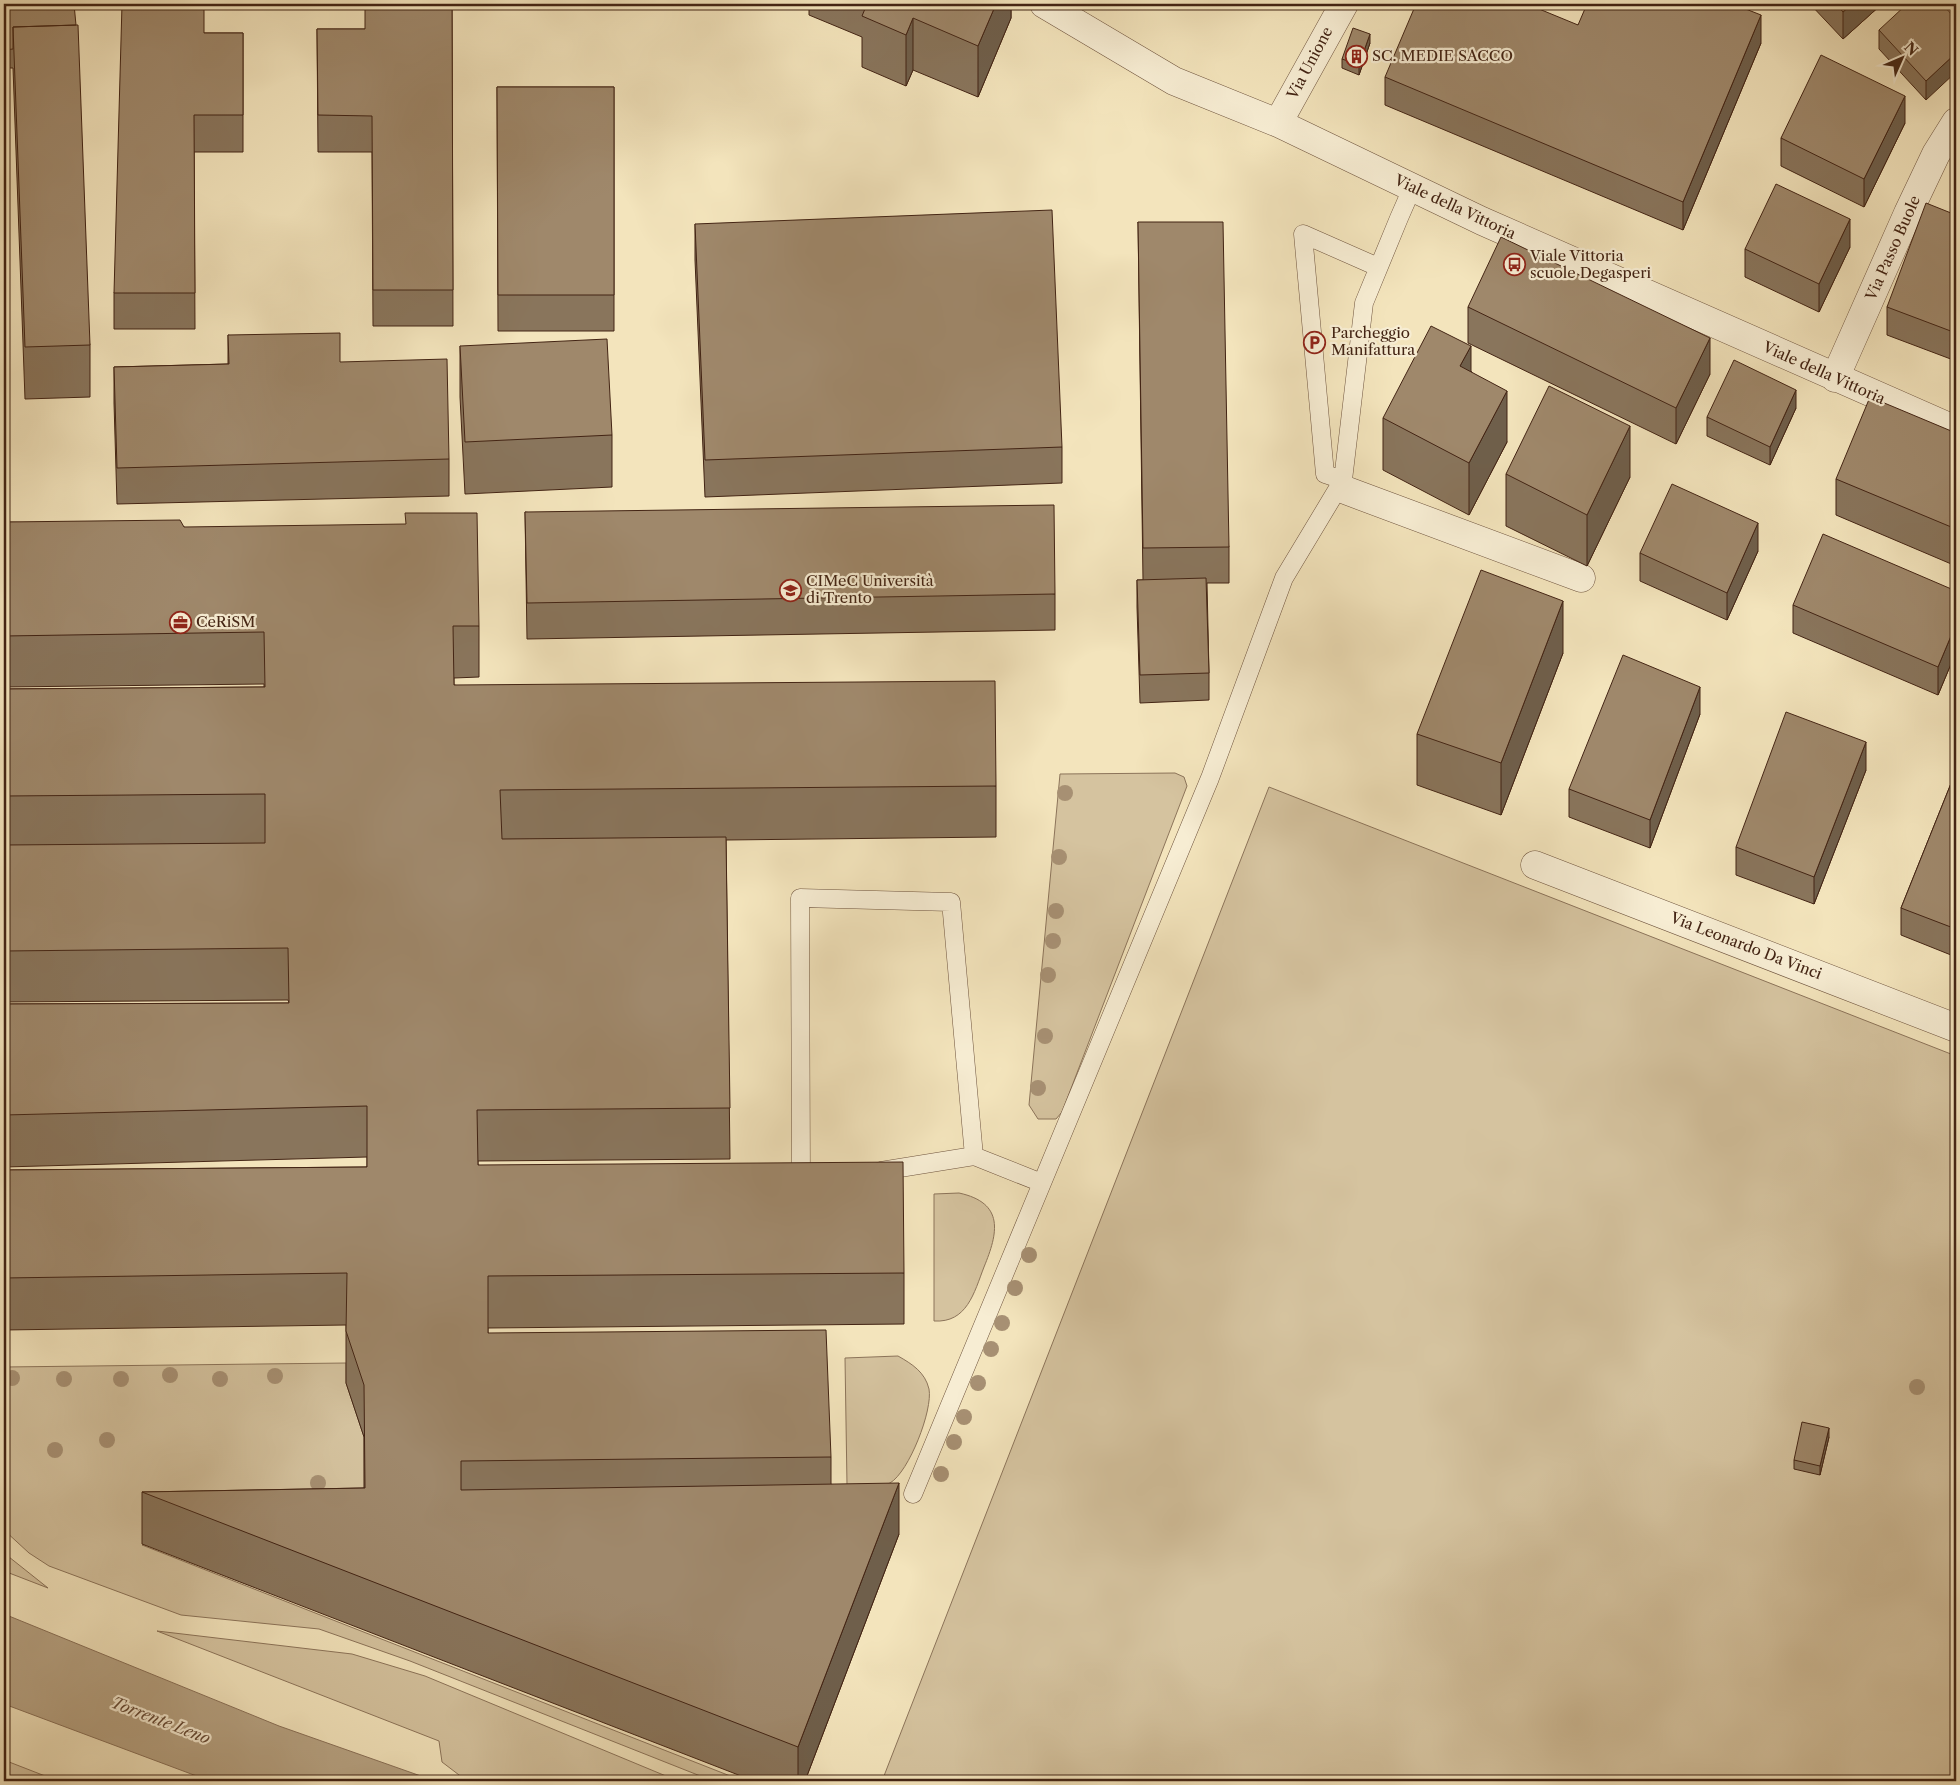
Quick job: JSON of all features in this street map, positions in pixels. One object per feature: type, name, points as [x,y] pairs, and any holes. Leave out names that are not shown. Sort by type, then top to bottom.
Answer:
[{"type":"street","name":"Viale della Vittoria","points":[[1044,4],[1174,81],[1278,123],[1414,186],[1482,221],[1956,430]]},
{"type":"street","name":"Via Unione","points":[[1278,123],[1344,4]]},
{"type":"street","name":"Via Passo Buole","points":[[1835,378],[1936,154],[1956,122]]},
{"type":"street","points":[[1344,485],[1582,578]]},
{"type":"street","name":"Via Leonardo Da Vinci","points":[[1535,865],[1956,1028]]},
{"type":"lane","points":[[913,1494],[1210,778],[1284,578],[1344,485],[1364,303],[1414,186]]},
{"type":"lane","points":[[1344,485],[1325,474],[1303,234],[1378,267]]},
{"type":"lane","points":[[820,1180],[801,1183],[800,898],[951,902],[974,1156]]},
{"type":"lane","points":[[868,1173],[974,1156],[1042,1183]]},
{"type":"shaded area","points":[[1175,773],[1184,777],[1187,786],[1062,1112],[1056,1119],[1038,1119],[1029,1105],[1060,774]]},
{"type":"shaded area","points":[[1269,787],[1956,1056],[1956,1781],[882,1781]]},
{"type":"shaded area","points":[[959,1193],[974,1198],[984,1204],[991,1212],[994,1221],[992,1242],[977,1287],[968,1304],[962,1312],[954,1317],[934,1321],[934,1194]]},
{"type":"shaded area","points":[[898,1356],[913,1365],[921,1373],[929,1389],[927,1411],[918,1440],[905,1467],[890,1483],[875,1486],[847,1485],[845,1358]]},
{"type":"shaded area","points":[[346,1363],[346,1383],[364,1437],[365,1540],[142,1545],[743,1781],[713,1781],[410,1661],[319,1629],[181,1615],[49,1566],[29,1553],[4,1530],[4,1367]]},
{"type":"shaded area","points":[[4,1553],[48,1588],[4,1571]]},
{"type":"shaded area","points":[[157,1631],[352,1654],[425,1676],[678,1781],[480,1781],[463,1778],[442,1762],[439,1741]]},
{"type":"shaded area","points":[[4,1760],[58,1781],[4,1781]]},
{"type":"water","name":"Torrente Leno","points":[[4,1614],[279,1726],[435,1781],[210,1781],[4,1704]]},
{"type":"building","points":[[4,4],[74,4],[76,25],[13,27],[13,49],[4,50]]},
{"type":"building","points":[[122,4],[204,4],[204,33],[243,33],[243,115],[194,115],[195,293],[114,293]]},
{"type":"building","points":[[365,4],[452,4],[453,290],[373,290],[372,116],[318,115],[317,29],[365,29]]},
{"type":"building","points":[[867,4],[996,4],[978,46],[913,18],[906,35],[862,16]]},
{"type":"building","points":[[1416,4],[1527,4],[1578,25],[1587,4],[1733,4],[1761,15],[1683,202],[1385,77]]},
{"type":"building","points":[[1836,4],[1852,4],[1843,12]]},
{"type":"building","points":[[1907,4],[1942,4],[1956,19],[1956,53],[1926,81],[1879,30]]},
{"type":"building","points":[[78,25],[90,345],[25,347],[13,27]]},
{"type":"building","points":[[1353,28],[1370,34],[1359,65],[1342,59]]},
{"type":"building","points":[[1821,55],[1905,96],[1864,179],[1781,138]]},
{"type":"building","points":[[497,87],[614,87],[614,295],[498,295]]},
{"type":"building","points":[[1776,184],[1850,219],[1819,284],[1745,249]]},
{"type":"building","points":[[1926,203],[1956,215],[1956,333],[1887,307]]},
{"type":"building","points":[[1052,210],[1062,447],[705,460],[695,224]]},
{"type":"building","points":[[1138,222],[1223,222],[1229,547],[1143,548]]},
{"type":"building","points":[[1501,237],[1710,338],[1676,408],[1468,307]]},
{"type":"building","points":[[1431,326],[1471,346],[1460,366],[1507,391],[1469,463],[1383,418]]},
{"type":"building","points":[[340,333],[340,362],[447,359],[449,459],[117,468],[114,367],[229,364],[228,335]]},
{"type":"building","points":[[607,339],[612,435],[465,442],[460,346]]},
{"type":"building","points":[[1734,360],[1796,390],[1770,447],[1707,417]]},
{"type":"building","points":[[1549,386],[1630,426],[1587,515],[1506,474]]},
{"type":"building","points":[[1870,397],[1956,433],[1956,529],[1836,479]]},
{"type":"building","points":[[1672,484],[1758,523],[1727,593],[1640,553]]},
{"type":"building","points":[[1054,505],[1055,594],[527,603],[525,512]]},
{"type":"building","points":[[405,513],[477,513],[479,626],[453,626],[454,685],[995,681],[996,786],[500,790],[502,839],[726,837],[730,1108],[477,1110],[478,1165],[903,1162],[904,1273],[488,1276],[488,1333],[826,1330],[831,1457],[461,1461],[461,1490],[899,1483],[798,1747],[142,1492],[365,1488],[364,1385],[346,1331],[347,1273],[4,1278],[4,1170],[367,1167],[367,1106],[4,1115],[4,1004],[289,1003],[288,948],[4,951],[4,845],[265,843],[265,794],[4,796],[4,689],[265,687],[264,632],[4,636],[4,522],[180,520],[184,527],[406,524]]},
{"type":"building","points":[[1823,534],[1956,591],[1956,624],[1938,667],[1793,605]]},
{"type":"building","points":[[1481,570],[1563,601],[1501,763],[1417,734]]},
{"type":"building","points":[[1206,578],[1209,673],[1140,675],[1137,580]]},
{"type":"building","points":[[1623,655],[1700,687],[1650,820],[1569,789]]},
{"type":"building","points":[[1786,712],[1866,742],[1814,877],[1736,847]]},
{"type":"building","points":[[1956,771],[1956,929],[1901,908]]},
{"type":"building","points":[[1802,1422],[1829,1428],[1820,1466],[1794,1460]]},
{"type":"place","name":"SC. MEDIE SACCO","points":[[1356,56]]},
{"type":"place","name":"Viale Vittoria scuole Degasperi","points":[[1514,265]]},
{"type":"place","name":"Parcheggio Manifattura","points":[[1315,342]]},
{"type":"place","name":"CIMeC Università di Trento","points":[[790,590]]},
{"type":"place","name":"CeRiSM","points":[[180,622]]}]
